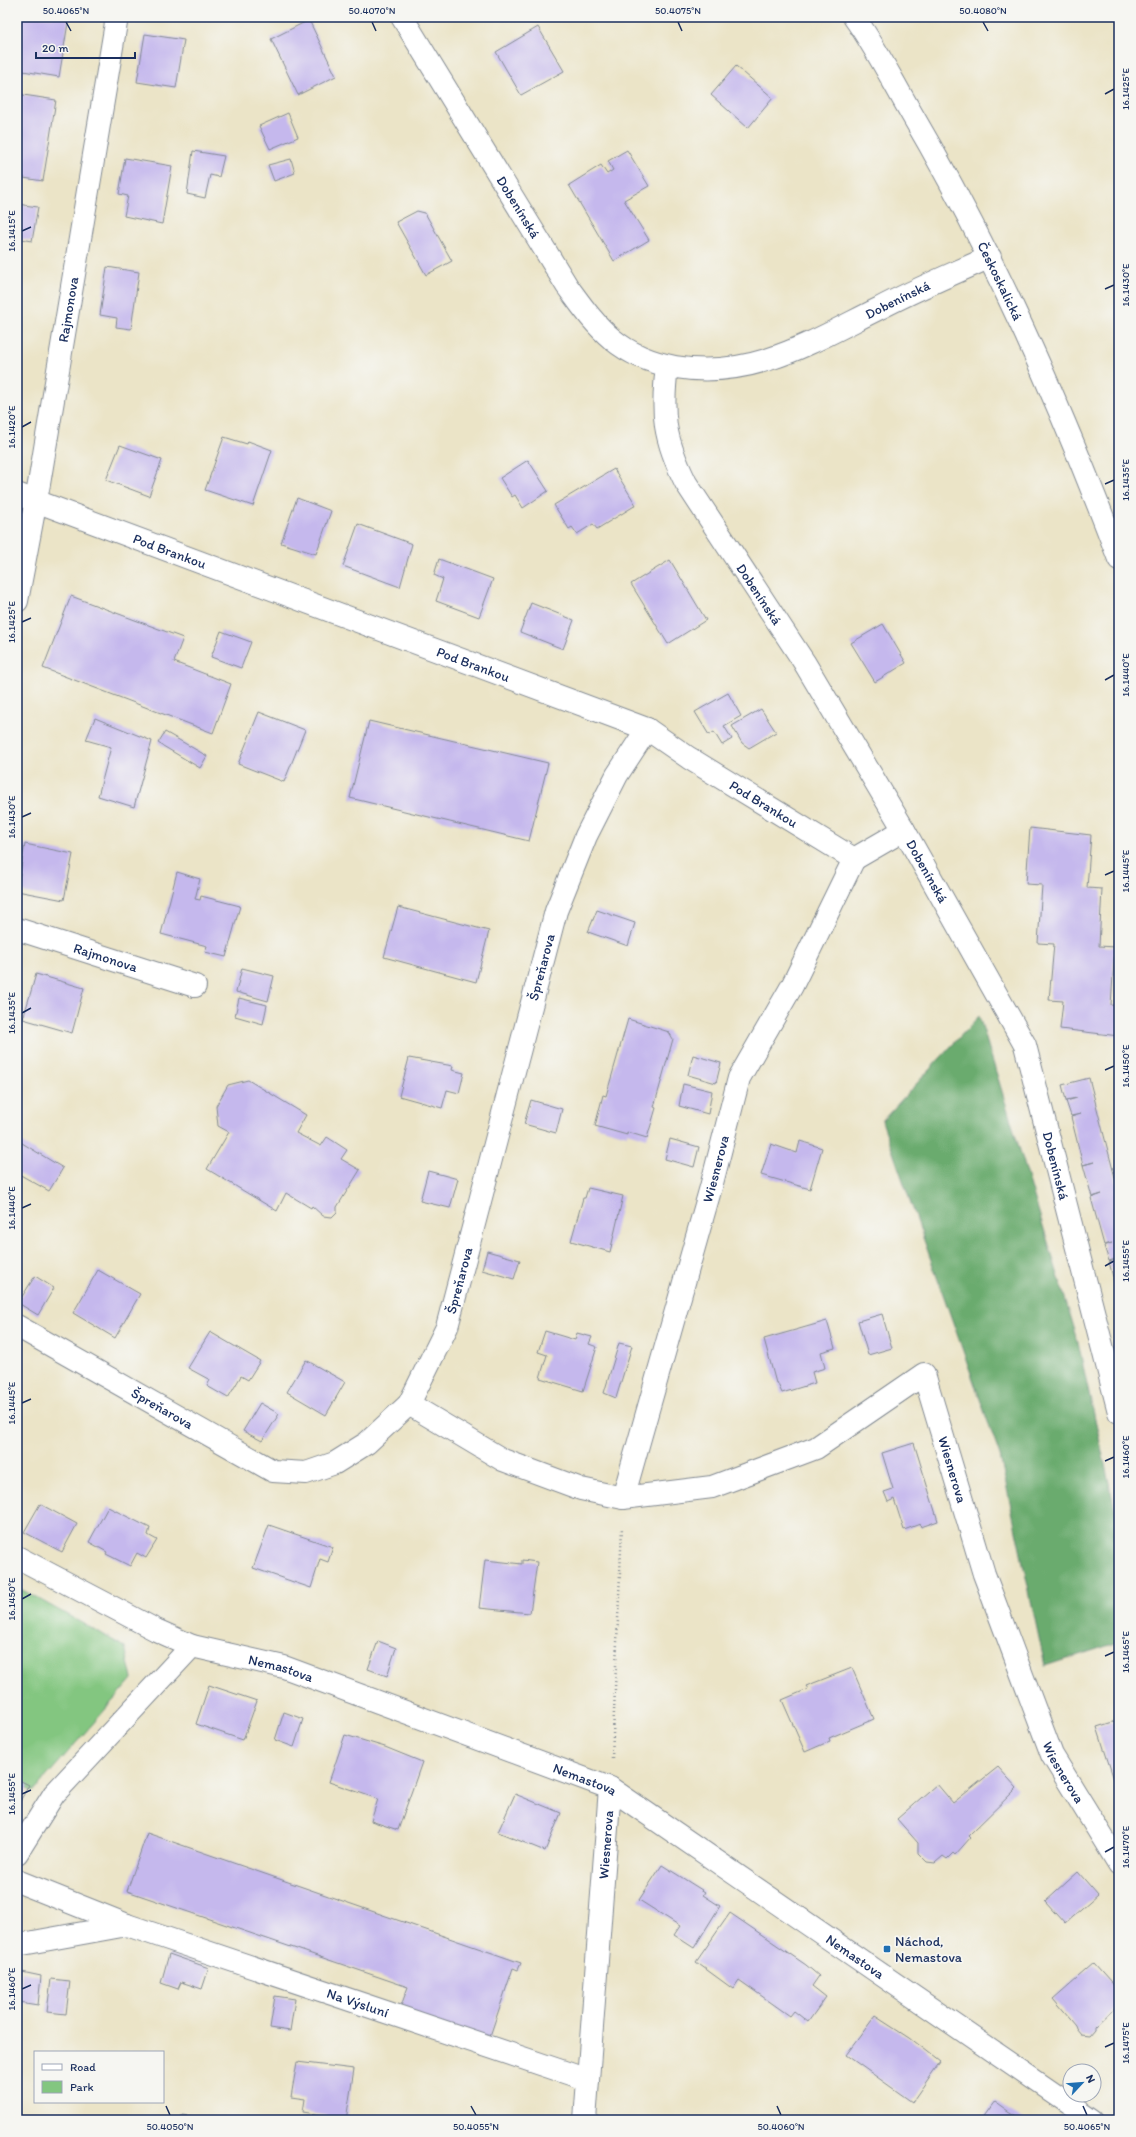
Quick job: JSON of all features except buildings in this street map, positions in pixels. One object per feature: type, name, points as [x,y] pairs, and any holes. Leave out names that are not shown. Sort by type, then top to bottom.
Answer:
[{"type":"street","name":"Rajmonova","points":[[17,601],[27,497],[117,17]]},
{"type":"street","name":"Dobenínská","points":[[402,17],[567,286],[584,309],[613,340],[653,362],[689,370],[727,370],[771,360],[798,349],[906,294],[990,257]]},
{"type":"street","name":"Českoskalická","points":[[854,17],[962,202],[990,257],[1075,446],[1119,559]]},
{"type":"street","name":"Dobenínská","points":[[667,366],[663,409],[665,428],[676,462],[686,483],[804,662],[904,830],[1025,1045],[1119,1412]]},
{"type":"street","name":"Pod Brankou","points":[[27,497],[647,729],[689,758],[854,859]]},
{"type":"street","name":"Špreňarova","points":[[17,1326],[273,1470],[306,1473],[335,1463],[367,1443],[409,1404],[447,1327],[556,911],[586,836],[618,775],[647,729]]},
{"type":"street","points":[[854,859],[904,830]]},
{"type":"street","name":"Wiesnerova","points":[[854,859],[792,986],[739,1078],[711,1188],[623,1498],[712,1487],[816,1448],[924,1374],[984,1574],[1052,1755],[1119,1864]]},
{"type":"street","name":"Rajmonova","points":[[17,929],[194,986]]},
{"type":"street","points":[[409,1404],[503,1460],[581,1489],[623,1498]]},
{"type":"street","name":"Nemastova","points":[[17,1556],[156,1630],[192,1646],[284,1667],[610,1788],[1093,2120]]},
{"type":"street","points":[[17,1853],[54,1794],[192,1646]]},
{"type":"street","name":"Wiesnerova","points":[[585,2120],[610,1788]]},
{"type":"street","name":"Na Výsluní","points":[[17,1881],[127,1925],[588,2080]]},
{"type":"street","name":"Na Výsluní","points":[[17,1945],[127,1925]]},
{"type":"path","points":[[610,1788],[623,1498]]},
{"type":"green space","points":[[979,1016],[1076,1334],[1119,1528],[1119,1642],[1045,1666],[1000,1456],[882,1121]]},
{"type":"green space","points":[[17,1587],[125,1647],[132,1679],[33,1792],[17,1783]]},
{"type":"place","name":"Náchod, Nemastova","points":[[887,1949]]}]
